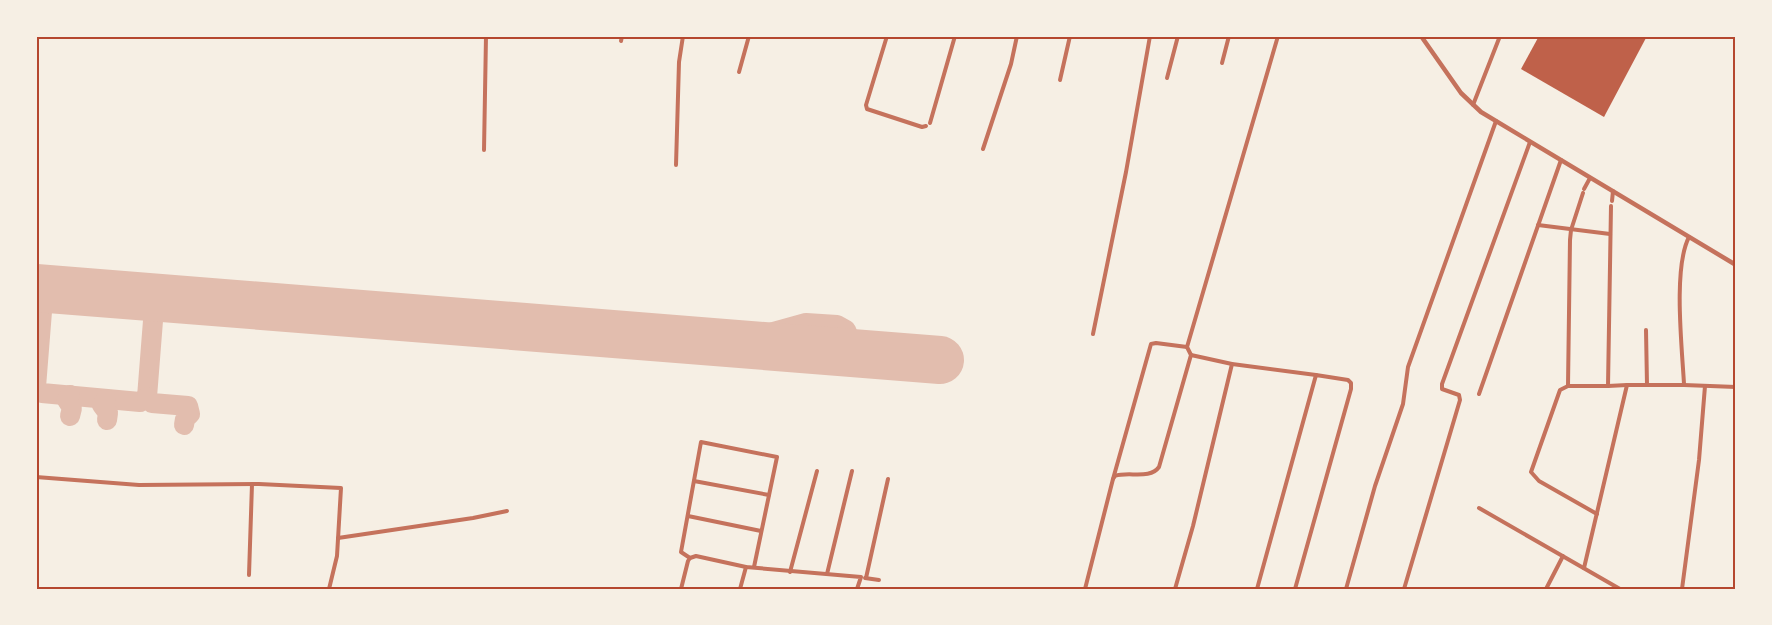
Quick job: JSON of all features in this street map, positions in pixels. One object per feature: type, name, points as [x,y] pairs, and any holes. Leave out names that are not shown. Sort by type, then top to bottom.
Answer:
[{"type":"street","points":[[484,150],[486,36]]},
{"type":"street","points":[[621,41],[622,36]]},
{"type":"street","points":[[676,165],[679,62],[683,36]]},
{"type":"street","points":[[739,72],[749,36]]},
{"type":"street","points":[[886,36],[866,105],[867,109],[912,124],[928,124],[955,36]]},
{"type":"street","points":[[983,149],[1017,36]]},
{"type":"street","points":[[1060,80],[1070,36]]},
{"type":"street","points":[[1093,334],[1124,183],[1150,36]]},
{"type":"street","points":[[1167,78],[1178,36]]},
{"type":"street","points":[[1222,63],[1229,36]]},
{"type":"street","points":[[1113,479],[1121,474],[1153,473],[1160,467],[1178,394],[1191,355],[1187,347],[1278,36]]},
{"type":"street","points":[[1421,36],[1445,72],[1473,105],[1530,142],[1736,265]]},
{"type":"street","points":[[1473,105],[1500,36]]},
{"type":"street","points":[[1346,589],[1375,486],[1403,404],[1408,367],[1496,121]]},
{"type":"street","points":[[1404,589],[1460,400],[1459,395],[1442,389],[1442,384],[1530,142]]},
{"type":"street","points":[[1479,394],[1561,160]]},
{"type":"street","points":[[1568,386],[1571,230],[1590,178]]},
{"type":"street","points":[[1608,386],[1612,191]]},
{"type":"street","points":[[1538,225],[1610,234]]},
{"type":"street","points":[[1684,385],[1680,276],[1683,254],[1689,237]]},
{"type":"street","points":[[1646,330],[1647,385]]},
{"type":"street","points":[[1085,589],[1151,344],[1187,347]]},
{"type":"street","points":[[1191,355],[1232,364],[1348,380],[1351,383],[1294,589]]},
{"type":"street","points":[[1175,589],[1193,526],[1232,364]]},
{"type":"street","points":[[1257,589],[1316,375]]},
{"type":"street","points":[[1584,568],[1627,385]]},
{"type":"street","points":[[1597,514],[1539,481],[1531,472],[1558,393],[1568,386],[1736,387]]},
{"type":"street","points":[[1682,589],[1698,470],[1705,386]]},
{"type":"street","points":[[754,567],[777,457],[701,442],[681,552],[690,558],[701,556],[746,567],[879,580]]},
{"type":"street","points":[[790,572],[817,471]]},
{"type":"street","points":[[827,574],[852,471]]},
{"type":"street","points":[[36,477],[139,485],[252,484],[340,488],[338,538],[329,589]]},
{"type":"street","points":[[857,589],[863,578],[888,478]]},
{"type":"street","points":[[694,482],[769,495]]},
{"type":"street","points":[[249,575],[252,484]]},
{"type":"street","points":[[1479,508],[1616,588]]},
{"type":"street","points":[[338,538],[507,511]]},
{"type":"street","points":[[688,516],[761,531]]},
{"type":"street","points":[[1546,589],[1563,556]]},
{"type":"street","points":[[681,589],[690,558]]},
{"type":"street","points":[[740,589],[746,567]]},
{"type":"building","points":[[1539,36],[1647,36],[1604,117],[1521,69]]},
{"type":"taxiway","points":[[36,289],[43,299],[36,387]]},
{"type":"taxiway","points":[[36,388],[42,393],[140,402],[147,397],[154,308],[148,297]]},
{"type":"taxiway","points":[[723,343],[806,323],[837,325],[846,330],[848,335],[848,353]]},
{"type":"taxiway","points":[[70,395],[67,400],[72,408],[70,416]]},
{"type":"taxiway","points":[[147,397],[152,403],[188,406],[190,414],[185,419],[184,425]]},
{"type":"taxiway","points":[[106,399],[102,405],[108,413],[107,420]]},
{"type":"runway","points":[[36,288],[940,360]]}]
